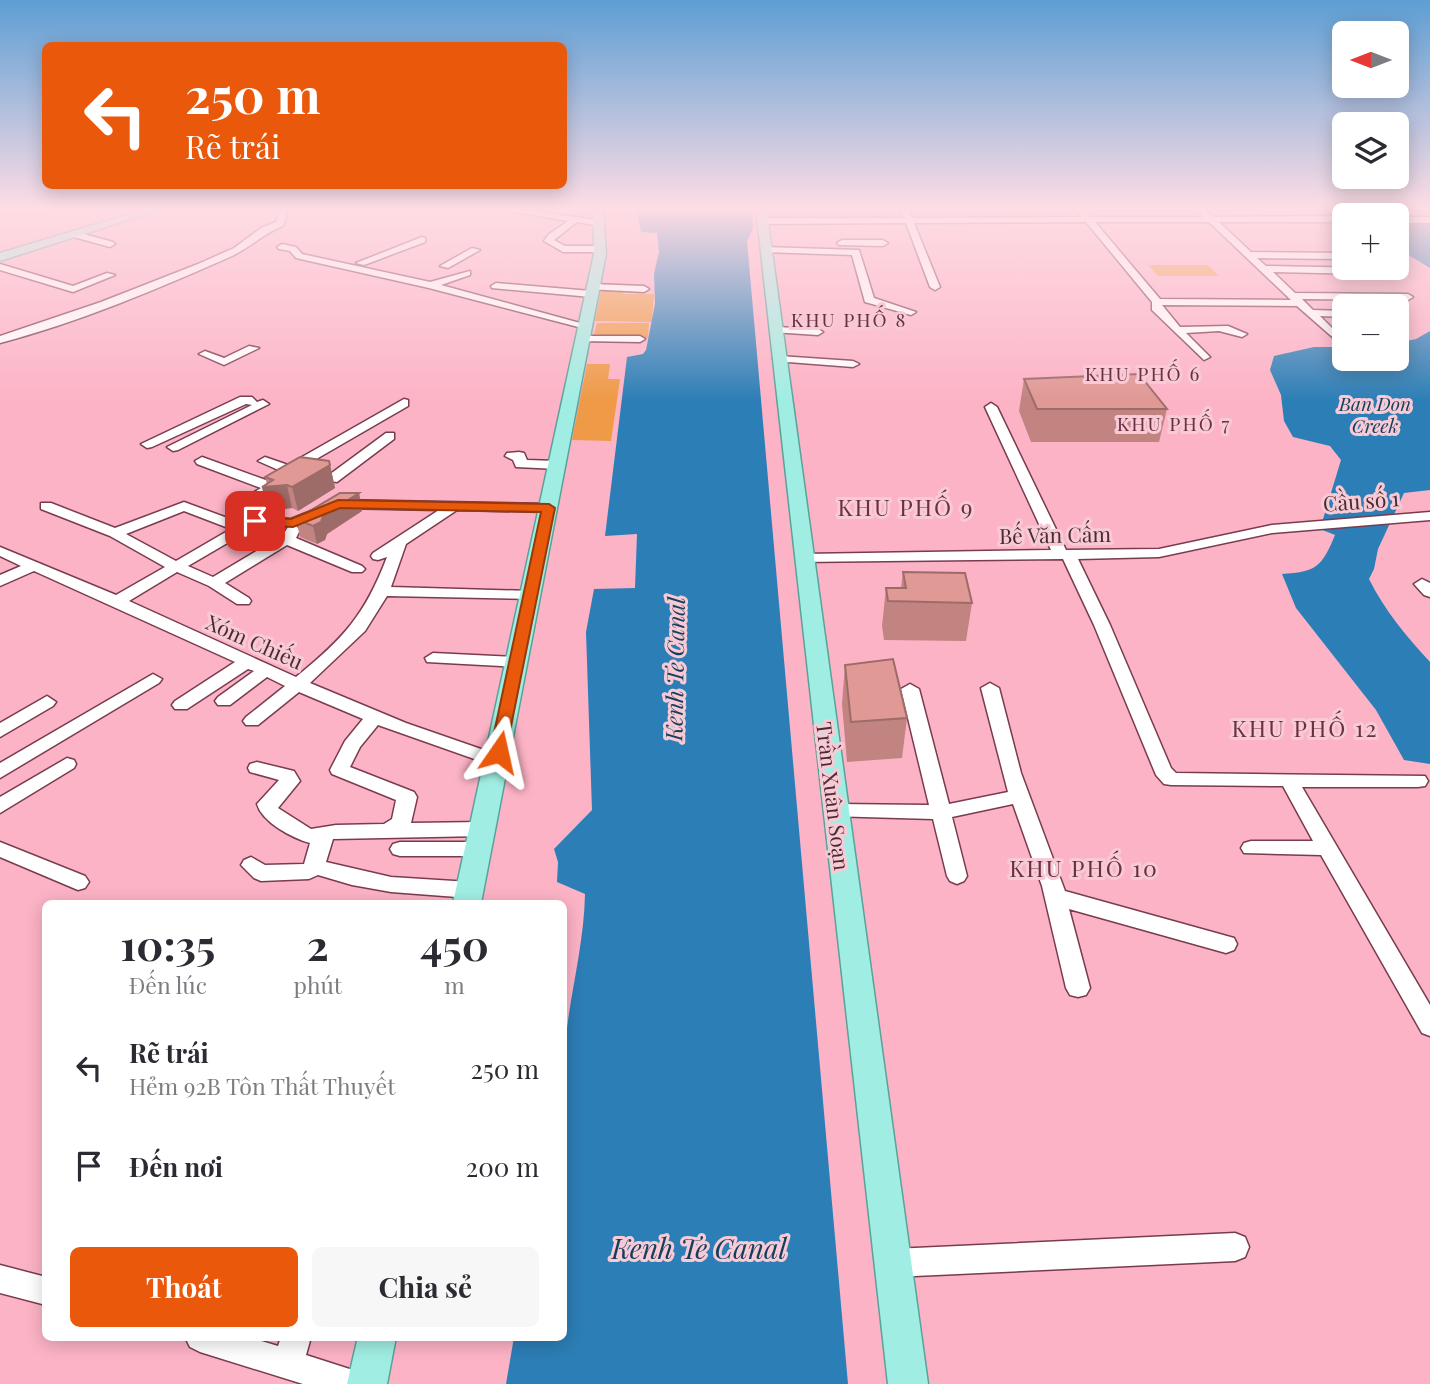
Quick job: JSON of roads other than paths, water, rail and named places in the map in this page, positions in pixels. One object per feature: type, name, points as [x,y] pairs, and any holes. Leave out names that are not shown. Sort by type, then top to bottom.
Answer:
[{"type":"main road","points":[[469,896],[595,273]]},
{"type":"main road","name":"Trần Xuân Soạn","points":[[769,273],[908,1384]]},
{"type":"main road","points":[[367,1384],[376,1341]]},
{"type":"street","points":[[19,273],[73,289],[110,275]]},
{"type":"street","points":[[0,340],[138,292],[184,273]]},
{"type":"street","points":[[359,273],[585,331],[640,339]]},
{"type":"street","points":[[363,273],[430,285],[585,331]]},
{"type":"street","points":[[430,285],[467,273]]},
{"type":"street","points":[[862,273],[869,300],[911,312]]},
{"type":"street","points":[[930,273],[935,287]]},
{"type":"street","points":[[1133,273],[1157,302],[1156,308],[1203,357]]},
{"type":"street","points":[[1268,273],[1332,333]]},
{"type":"street","points":[[565,282],[592,289]]},
{"type":"street","points":[[496,286],[645,289]]},
{"type":"street","points":[[1157,302],[1332,298]]},
{"type":"street","points":[[1311,313],[1332,314]]},
{"type":"street","points":[[776,330],[818,332]]},
{"type":"street","points":[[1177,330],[1236,331],[1242,334]]},
{"type":"street","points":[[205,354],[223,362],[253,348]]},
{"type":"street","points":[[779,359],[853,365]]},
{"type":"street","points":[[147,444],[244,400],[258,402],[173,447]]},
{"type":"street","points":[[251,500],[404,403]]},
{"type":"street","points":[[991,407],[1102,625],[1163,771],[1171,779],[1418,780]]},
{"type":"street","points":[[265,461],[293,471],[332,479],[390,436]]},
{"type":"street","points":[[512,456],[519,456],[521,464],[558,464]]},
{"type":"street","points":[[202,461],[272,488]]},
{"type":"street","points":[[215,583],[291,531],[338,504],[549,508]]},
{"type":"street","points":[[46,506],[115,533],[159,559],[215,583],[243,601]]},
{"type":"street","points":[[115,533],[184,506],[249,524],[291,531],[310,552],[357,569]]},
{"type":"street","points":[[379,556],[452,508]]},
{"type":"street","name":"Cầu số 1","points":[[1304,525],[1426,517]]},
{"type":"street","points":[[117,601],[249,524]]},
{"type":"street","name":"Bế Văn Cấm","points":[[804,559],[1173,552],[1272,529],[1304,525]]},
{"type":"street","points":[[252,721],[296,685],[365,621],[381,592],[399,544]]},
{"type":"street","points":[[0,581],[10,560]]},
{"type":"street","name":"Xóm Chiếu","points":[[10,560],[117,601],[296,685],[442,744],[497,761]]},
{"type":"street","points":[[381,592],[531,596]]},
{"type":"street","points":[[433,658],[517,662]]},
{"type":"street","points":[[183,699],[245,663]]},
{"type":"street","points":[[224,701],[265,671]]},
{"type":"street","points":[[0,772],[153,679]]},
{"type":"street","points":[[990,688],[1011,773],[1056,897],[1078,988]]},
{"type":"street","points":[[910,689],[957,876]]},
{"type":"street","points":[[0,731],[47,702]]},
{"type":"street","points":[[375,717],[352,745],[340,770],[407,796],[401,823],[391,830]]},
{"type":"street","points":[[0,806],[67,764]]},
{"type":"street","points":[[257,768],[287,776],[290,781],[267,804],[268,812],[282,816],[300,831],[313,837],[322,834],[391,830],[481,839]]},
{"type":"street","points":[[1288,779],[1430,1026]]},
{"type":"street","points":[[836,811],[942,812],[1021,796]]},
{"type":"street","points":[[251,865],[261,873],[309,871],[316,866],[322,834]]},
{"type":"street","points":[[400,849],[481,839]]},
{"type":"street","points":[[1251,848],[1327,848]]},
{"type":"street","points":[[0,849],[78,882]]},
{"type":"street","points":[[316,866],[333,873],[469,896]]},
{"type":"street","points":[[1056,897],[1226,944]]},
{"type":"street","points":[[893,1263],[1235,1247]]},
{"type":"street","points":[[0,1279],[42,1290]]},
{"type":"street","points":[[226,1341],[292,1351],[351,1384]]},
{"type":"water","name":"Kenh Te Canal","points":[[750,273],[848,1384],[506,1384],[513,1341],[567,1341],[567,1028],[582,936],[585,894],[557,882],[558,862],[554,849],[592,810],[586,632],[594,589],[635,588],[637,534],[605,536],[627,357],[643,354],[646,350],[655,304],[654,274]]},
{"type":"water","name":"Ban Don Creek","points":[[1430,331],[1430,490],[1404,493],[1378,549],[1369,579],[1396,623],[1430,662],[1430,764],[1404,760],[1376,710],[1296,608],[1282,574],[1310,569],[1326,554],[1335,535],[1320,529],[1341,460],[1330,446],[1293,437],[1284,421],[1281,395],[1270,370],[1274,356],[1314,347],[1332,347],[1332,371],[1409,371],[1409,340]]},
{"type":"district","name":"KHU PHỐ 8","points":[[849,319]]},
{"type":"district","name":"KHU PHỐ 6","points":[[1143,373]]},
{"type":"district","name":"KHU PHỐ 7","points":[[1174,423]]},
{"type":"district","name":"KHU PHỐ 9","points":[[906,506]]},
{"type":"district","name":"KHU PHỐ 12","points":[[1305,727]]},
{"type":"district","name":"KHU PHỐ 10","points":[[1084,867]]}]
